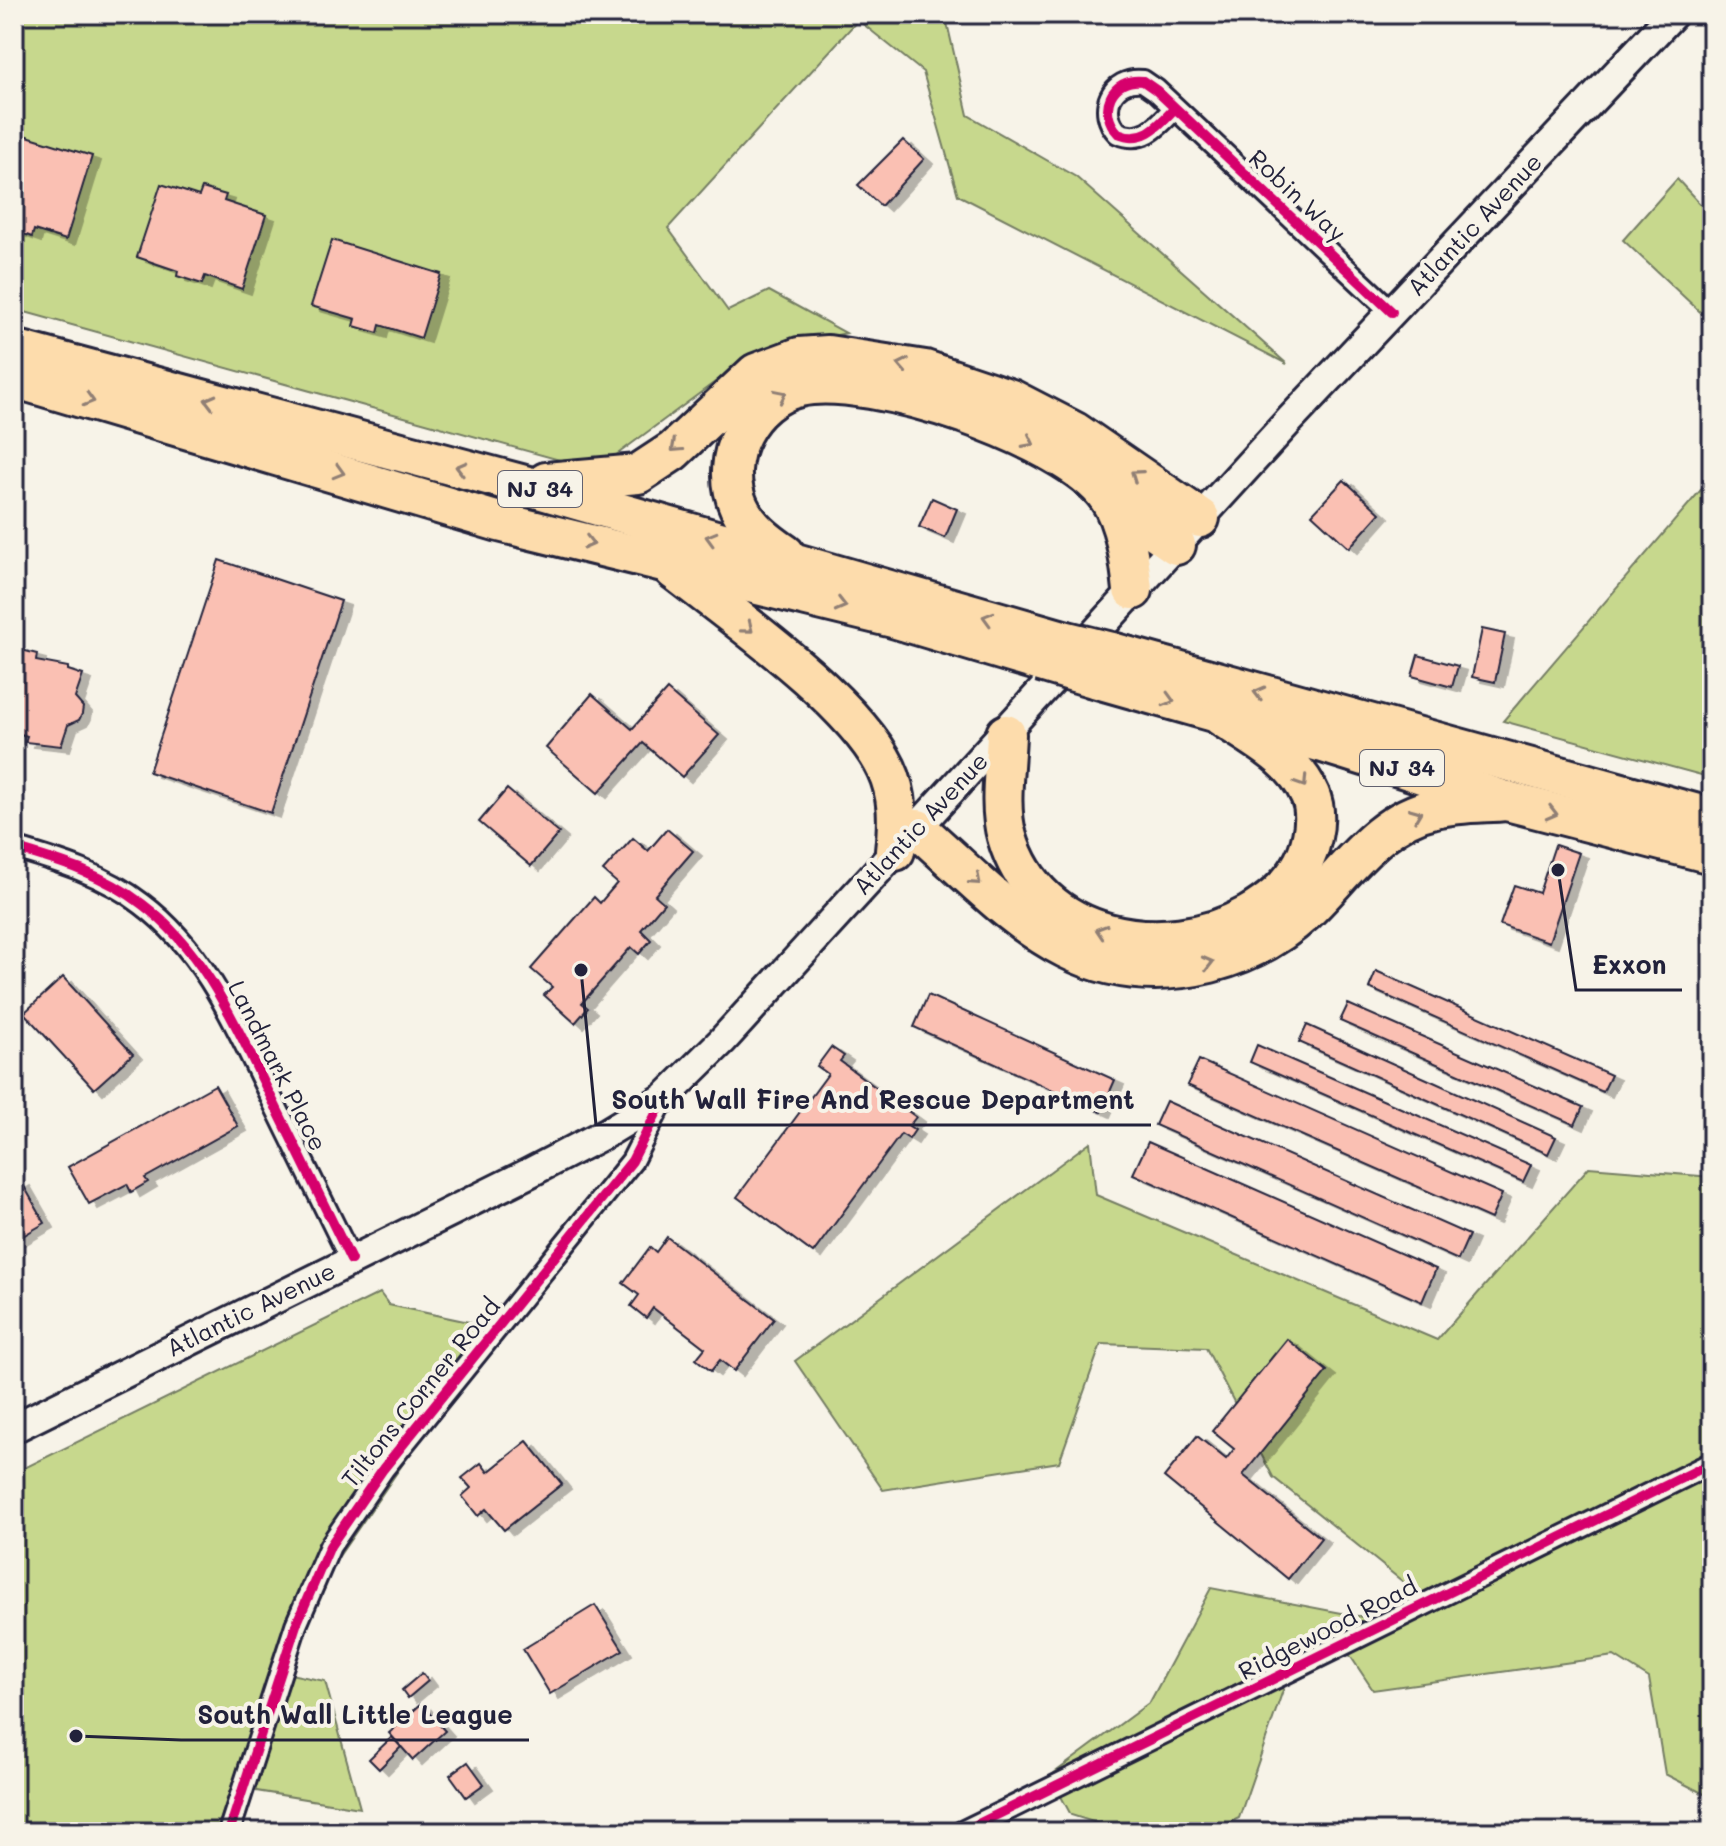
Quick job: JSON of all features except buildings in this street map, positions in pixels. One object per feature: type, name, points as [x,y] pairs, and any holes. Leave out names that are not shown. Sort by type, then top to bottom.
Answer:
[{"type":"highway","name":"NJ 34","points":[[14,349],[521,484],[801,564],[1052,651]]},
{"type":"highway","points":[[521,484],[638,474],[673,451],[756,373],[799,357],[828,355],[925,370],[1011,399],[1075,432],[1188,532]]},
{"type":"highway","name":"NJ 34","points":[[14,378],[499,522],[893,618],[1052,651],[1712,818]]},
{"type":"highway","points":[[801,564],[758,536],[739,508],[732,471],[735,448],[755,413],[770,400],[802,387],[884,392],[942,406],[993,424],[1076,469],[1108,497],[1188,532]]},
{"type":"highway","points":[[1108,497],[1121,529],[1133,590]]},
{"type":"highway","points":[[665,562],[778,652],[861,730],[887,770],[906,840],[1069,952],[1115,967],[1170,970],[1225,959],[1277,934],[1305,911],[1374,840],[1410,816],[1455,804],[1507,801]]},
{"type":"highway","name":"NJ 34","points":[[1103,665],[1221,716],[1507,801],[1712,854]]},
{"type":"highway","points":[[1006,734],[1006,834],[1018,864],[1033,886],[1071,919],[1099,931],[1137,939],[1174,939],[1216,930],[1260,909],[1296,876],[1309,850],[1315,813],[1302,780],[1288,762],[1221,716]]},
{"type":"main road","name":"Atlantic Avenue","points":[[14,1428],[608,1132],[664,1098],[722,1041],[1006,734],[1133,590],[1673,14]]},
{"type":"street","name":"Robin Way","points":[[1175,108],[1392,312]]},
{"type":"street","name":"Landmark Place","points":[[14,848],[77,868],[117,887],[142,903],[185,944],[205,970],[236,1026],[351,1260]]},
{"type":"street","name":"Tiltons Corner Road","points":[[229,1832],[296,1625],[330,1546],[383,1469],[632,1161],[664,1098]]},
{"type":"street","name":"Ridgewood Road","points":[[962,1832],[1712,1463]]},
{"type":"green space","points":[[14,14],[945,14],[968,115],[1076,177],[1287,364],[958,195],[923,72],[858,20],[668,228],[728,311],[769,291],[846,333],[753,354],[596,470],[14,309]]},
{"type":"green space","points":[[1677,179],[1712,217],[1712,323],[1623,240]]},
{"type":"green space","points":[[1712,477],[1712,778],[1503,721]]},
{"type":"green space","points":[[1090,1142],[1096,1195],[1437,1340],[1589,1167],[1712,1177],[1712,1798],[1665,1774],[1649,1678],[1614,1656],[1373,1690],[1339,1639],[1293,1661],[1239,1818],[1210,1832],[1125,1832],[1071,1815],[1050,1776],[1150,1702],[1211,1588],[1378,1620],[1423,1598],[1273,1477],[1206,1348],[1101,1344],[1059,1462],[883,1490],[795,1361]]},
{"type":"green space","points":[[380,1293],[389,1305],[497,1328],[303,1608],[285,1673],[325,1681],[360,1808],[232,1787],[216,1832],[14,1832],[14,1473]]},
{"type":"cycle path","points":[[1175,108],[1150,131],[1127,136],[1118,133],[1112,124],[1108,106],[1115,90],[1123,84],[1143,81],[1156,90],[1392,312]]},
{"type":"cycle path","points":[[14,848],[65,864],[113,885],[142,904],[184,944],[202,967],[231,1017],[351,1260]]},
{"type":"cycle path","points":[[229,1832],[296,1625],[330,1546],[383,1469],[632,1161],[664,1098]]},
{"type":"cycle path","points":[[962,1832],[1712,1463]]},
{"type":"place","name":"Exxon","points":[[1558,870]]},
{"type":"place","name":"South Wall Fire And Rescue Department","points":[[581,970]]},
{"type":"place","name":"South Wall Little League","points":[[76,1736]]}]
